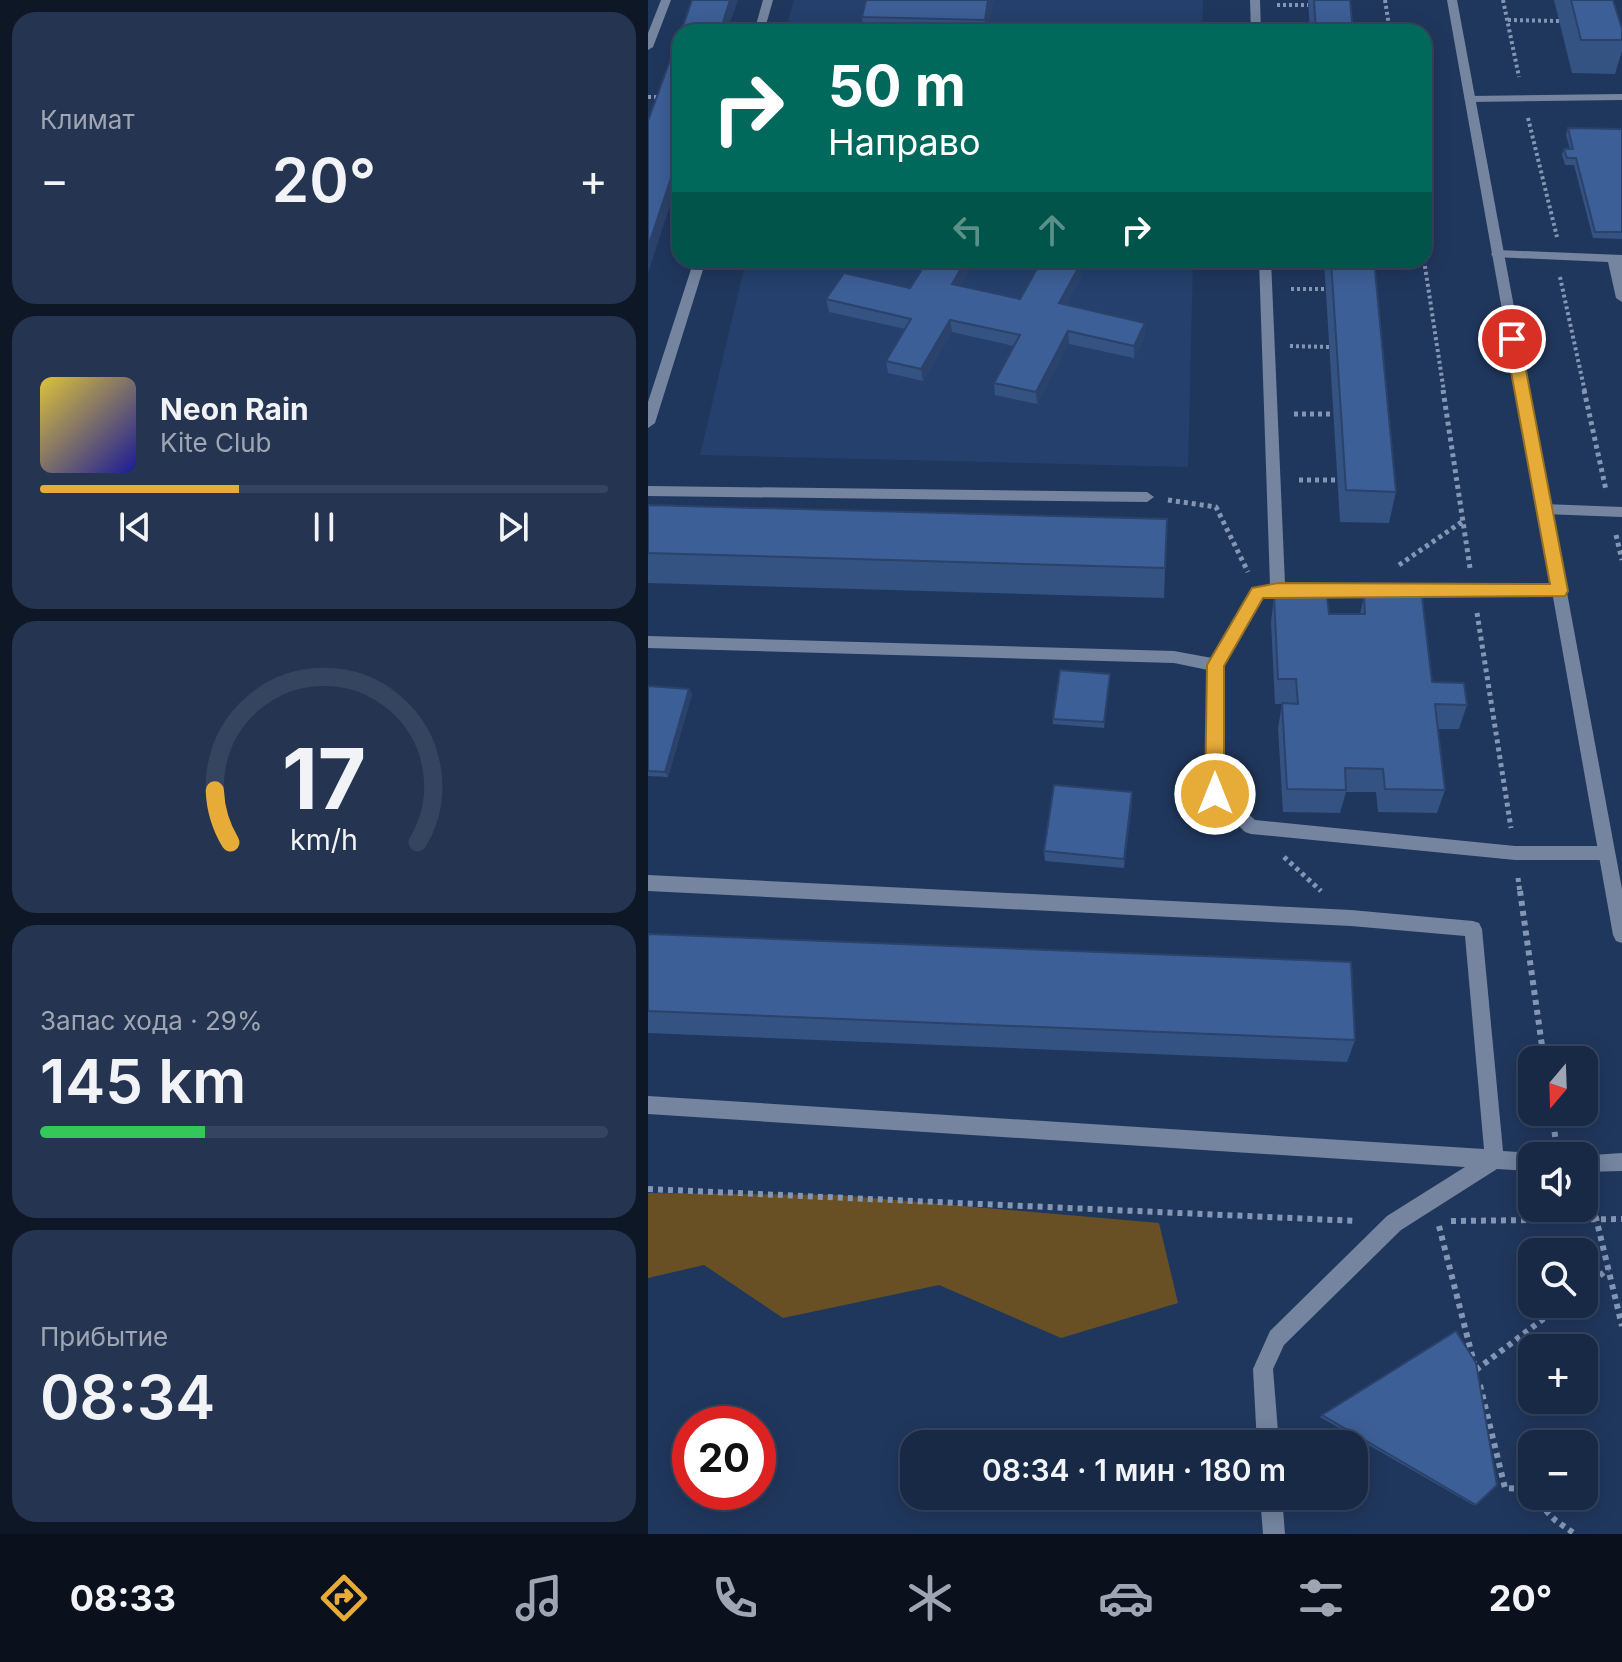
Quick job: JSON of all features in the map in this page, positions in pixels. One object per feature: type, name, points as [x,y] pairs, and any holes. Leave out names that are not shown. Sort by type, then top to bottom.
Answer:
[{"type":"street","points":[[648,47],[666,0]]},
{"type":"street","points":[[761,24],[768,0]]},
{"type":"street","points":[[1255,0],[1256,24]]},
{"type":"street","points":[[1452,0],[1622,935]]},
{"type":"street","points":[[1470,99],[1622,97]]},
{"type":"street","points":[[1497,254],[1618,259],[1622,298]]},
{"type":"street","points":[[648,423],[697,268]]},
{"type":"street","points":[[1265,268],[1278,590]]},
{"type":"street","points":[[648,491],[1147,497]]},
{"type":"street","points":[[1544,509],[1622,512]]},
{"type":"street","points":[[1559,591],[1258,592],[1216,665],[1215,794],[1251,827],[1515,853],[1607,853]]},
{"type":"street","points":[[648,642],[1174,657],[1216,665]]},
{"type":"street","points":[[648,883],[1351,918],[1473,929],[1494,1160]]},
{"type":"street","points":[[648,1105],[1518,1161]]},
{"type":"street","points":[[1267,1430],[1263,1369],[1277,1338],[1394,1223],[1494,1160]]},
{"type":"street","points":[[1598,1163],[1622,1162]]},
{"type":"street","points":[[1272,1510],[1274,1534]]},
{"type":"path","points":[[1385,0],[1389,24]]},
{"type":"path","points":[[1508,20],[1559,21]]},
{"type":"path","points":[[648,97],[665,97]]},
{"type":"path","points":[[1425,268],[1474,592]]},
{"type":"path","points":[[1266,288],[1326,289]]},
{"type":"path","points":[[1268,346],[1329,347]]},
{"type":"path","points":[[1271,414],[1333,414]]},
{"type":"path","points":[[1273,481],[1338,480]]},
{"type":"path","points":[[1147,497],[1216,507],[1258,592]]},
{"type":"path","points":[[1398,566],[1463,521]]},
{"type":"path","points":[[1251,827],[1351,918]]},
{"type":"path","points":[[648,1189],[1394,1223]]},
{"type":"path","points":[[1598,1218],[1622,1219]]},
{"type":"path","points":[[1518,1219],[1437,1221],[1505,1488],[1518,1489]]},
{"type":"path","points":[[1597,1222],[1622,1326]]},
{"type":"path","points":[[1598,1277],[1608,1269]]},
{"type":"path","points":[[1476,1370],[1545,1318]]},
{"type":"path","points":[[1545,1510],[1575,1534]]},
{"type":"shaded area","points":[[794,0],[1203,0],[1202,24],[787,24]]},
{"type":"shaded area","points":[[744,268],[1193,268],[1188,467],[700,455]]},
{"type":"shaded area","points":[[648,1193],[837,1195],[1159,1223],[1178,1303],[1061,1338],[939,1285],[783,1318],[704,1265],[648,1278]]},
{"type":"building","points":[[692,0],[730,0],[722,24],[684,24]]},
{"type":"building","points":[[866,0],[988,0],[985,20],[862,17]]},
{"type":"building","points":[[1314,0],[1350,0],[1352,24],[1316,24]]},
{"type":"building","points":[[1571,0],[1613,0],[1622,29],[1622,40],[1581,40]]},
{"type":"building","points":[[672,55],[672,175],[648,247],[648,121]]},
{"type":"building","points":[[1568,128],[1622,129],[1622,232],[1595,232],[1576,158],[1567,158],[1564,149],[1573,149]]},
{"type":"building","points":[[923,268],[961,268],[952,284],[1020,299],[1037,268],[1078,268],[1059,303],[1145,323],[1134,346],[1068,331],[1036,392],[994,383],[1020,335],[950,320],[921,369],[886,361],[911,319],[826,299],[844,273],[910,288]]},
{"type":"building","points":[[1332,268],[1375,268],[1396,492],[1346,490]]},
{"type":"building","points":[[648,505],[1167,519],[1165,568],[648,553]]},
{"type":"building","points":[[1274,596],[1327,597],[1329,614],[1365,614],[1364,596],[1422,597],[1432,682],[1464,683],[1467,705],[1435,704],[1445,790],[1385,789],[1383,769],[1345,768],[1346,790],[1287,789],[1282,703],[1298,704],[1296,679],[1278,679]]},
{"type":"building","points":[[1060,670],[1110,674],[1104,722],[1053,719]]},
{"type":"building","points":[[648,686],[689,689],[665,772],[648,771]]},
{"type":"building","points":[[1054,785],[1132,792],[1124,859],[1044,851]]},
{"type":"building","points":[[648,934],[1351,962],[1355,1040],[648,1011]]},
{"type":"building","points":[[1456,1331],[1476,1363],[1497,1485],[1476,1505],[1368,1442],[1368,1430],[1348,1430],[1322,1415]]},
{"type":"route","points":[[1215,794],[1216,665],[1258,592],[1559,591],[1512,339]]}]
